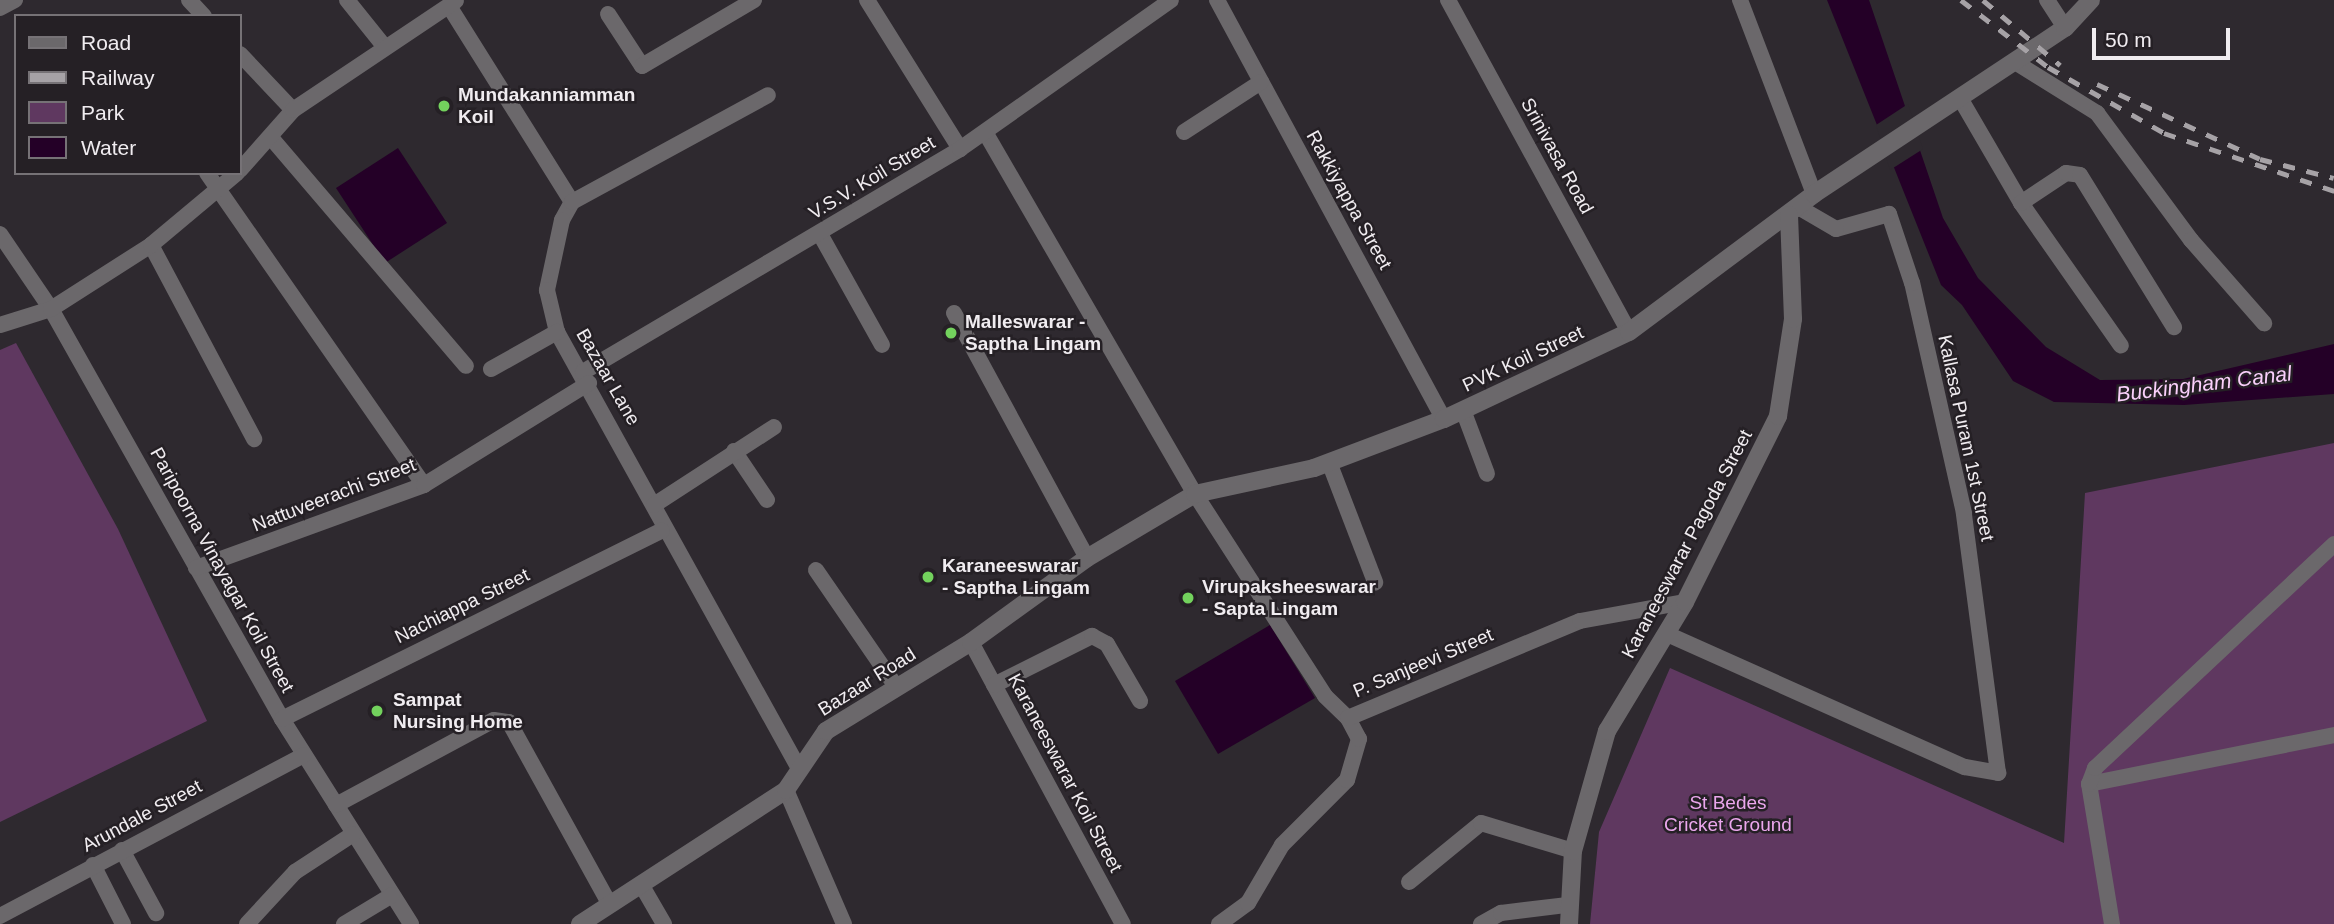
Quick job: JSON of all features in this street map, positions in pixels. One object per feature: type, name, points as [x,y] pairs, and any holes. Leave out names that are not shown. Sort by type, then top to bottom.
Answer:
[{"type":"street","points":[[0,8],[15,0]]},
{"type":"street","points":[[189,0],[202,14]]},
{"type":"street","points":[[347,0],[384,46]]},
{"type":"street","points":[[608,14],[642,66],[754,0]]},
{"type":"street","points":[[867,0],[960,149]]},
{"type":"street","name":"V.S.V. Koil Street","points":[[586,378],[960,149],[1171,0]]},
{"type":"street","name":"Rakkiyappa Street","points":[[1216,0],[1444,419]]},
{"type":"street","name":"Srinivasa Road","points":[[1448,0],[1629,332]]},
{"type":"street","points":[[1740,0],[1814,194]]},
{"type":"street","points":[[2047,0],[2066,28]]},
{"type":"street","points":[[2091,0],[2066,28],[1960,98],[2021,203],[2121,346]]},
{"type":"street","points":[[242,168],[273,140],[293,110],[384,46],[455,2],[572,202],[768,95]]},
{"type":"street","points":[[242,56],[293,110]]},
{"type":"street","points":[[2015,62],[2097,113],[2191,240],[2264,323]]},
{"type":"street","points":[[1184,132],[1261,82]]},
{"type":"street","name":"PVK Koil Street","points":[[1195,494],[1329,463],[1463,411],[1629,332],[1814,194],[1960,98]]},
{"type":"street","points":[[985,132],[1195,494],[1325,696],[1348,718]]},
{"type":"street","points":[[273,140],[466,366]]},
{"type":"street","points":[[2021,203],[2066,173],[2080,175],[2174,327]]},
{"type":"street","points":[[208,175],[424,485]]},
{"type":"street","points":[[0,325],[51,309],[151,245],[235,175]]},
{"type":"street","name":"Bazaar Lane","points":[[572,202],[562,220],[547,290],[557,332],[586,378],[654,505],[662,530],[797,765]]},
{"type":"street","name":"Karaneeswarar Pagoda Street","points":[[1569,924],[1566,905],[1573,851],[1606,731],[1667,634],[1778,416],[1793,319],[1793,211]]},
{"type":"street","name":"Kallasa Puram 1st Street","points":[[1667,634],[1965,767],[1998,773],[1964,513],[1912,283],[1889,214],[1836,229],[1793,211]]},
{"type":"street","name":"Paripoorna Vinayagar Koil Street","points":[[0,234],[51,309],[282,719],[411,924]]},
{"type":"street","points":[[820,234],[882,345]]},
{"type":"street","points":[[151,245],[254,439]]},
{"type":"street","points":[[954,313],[1087,558]]},
{"type":"street","points":[[491,369],[557,332]]},
{"type":"street","name":"Nattuveerachi Street","points":[[196,568],[424,485],[586,378]]},
{"type":"street","points":[[1463,411],[1487,474]]},
{"type":"street","points":[[654,505],[774,427]]},
{"type":"street","points":[[734,451],[767,500]]},
{"type":"street","points":[[1329,463],[1375,582]]},
{"type":"street","name":"Bazaar Road","points":[[786,790],[797,765],[826,731],[971,642],[1087,558],[1195,494]]},
{"type":"street","name":"Nachiappa Street","points":[[282,719],[662,530]]},
{"type":"street","points":[[2112,924],[2089,784],[2106,753],[2334,544]]},
{"type":"street","points":[[816,570],[897,688]]},
{"type":"street","name":"P. Sanjeevi Street","points":[[1219,924],[1248,903],[1282,845],[1347,780],[1359,739],[1348,718],[1580,621],[1685,601]]},
{"type":"street","points":[[994,685],[1092,636],[1107,644],[1140,701]]},
{"type":"street","name":"Karaneeswarar Koil Street","points":[[971,642],[1123,924]]},
{"type":"street","points":[[336,804],[494,720],[509,722],[609,903]]},
{"type":"street","points":[[2089,784],[2334,735]]},
{"type":"street","name":"Arundale Street","points":[[0,916],[304,755]]},
{"type":"street","points":[[580,924],[786,790],[844,924]]},
{"type":"street","points":[[1409,882],[1481,823],[1573,851]]},
{"type":"street","points":[[246,922],[313,857],[353,834]]},
{"type":"street","points":[[122,850],[156,913]]},
{"type":"street","points":[[93,865],[123,924]]},
{"type":"street","points":[[642,886],[664,924]]},
{"type":"street","points":[[344,924],[392,895]]},
{"type":"street","points":[[1481,924],[1501,913],[1566,905]]},
{"type":"green space","points":[[16,343],[118,529],[207,721],[0,822],[0,350]]},
{"type":"green space","name":"St Bedes Cricket Ground","points":[[2334,443],[2334,924],[1590,924],[1599,832],[1670,668],[2064,843],[2085,493]]},
{"type":"water","name":"Buckingham Canal","points":[[1827,0],[1869,0],[1943,218],[1978,278],[2046,347],[2100,380],[2183,379],[2334,344],[2334,394],[2184,405],[2054,402],[2013,381],[1962,305],[1941,285]]},
{"type":"water","points":[[398,148],[447,223],[385,263],[336,188]]},
{"type":"water","points":[[1270,625],[1315,698],[1218,754],[1175,681]]},
{"type":"pier","points":[[1908,104],[1923,149],[1890,170],[1876,125]]},
{"type":"railway","points":[[1961,0],[2048,67],[2164,133],[2334,191]]},
{"type":"railway","points":[[1983,0],[2060,65]]},
{"type":"railway","points":[[2097,84],[2260,159],[2334,178]]},
{"type":"place","name":"Mundakanniamman Koil","points":[[444,106]]},
{"type":"place","name":"Malleswarar - Saptha Lingam","points":[[951,333]]},
{"type":"place","name":"Karaneeswarar - Saptha Lingam","points":[[928,577]]},
{"type":"place","name":"Virupaksheeswarar - Sapta Lingam","points":[[1188,598]]},
{"type":"place","name":"Sampat Nursing Home","points":[[377,711]]}]
